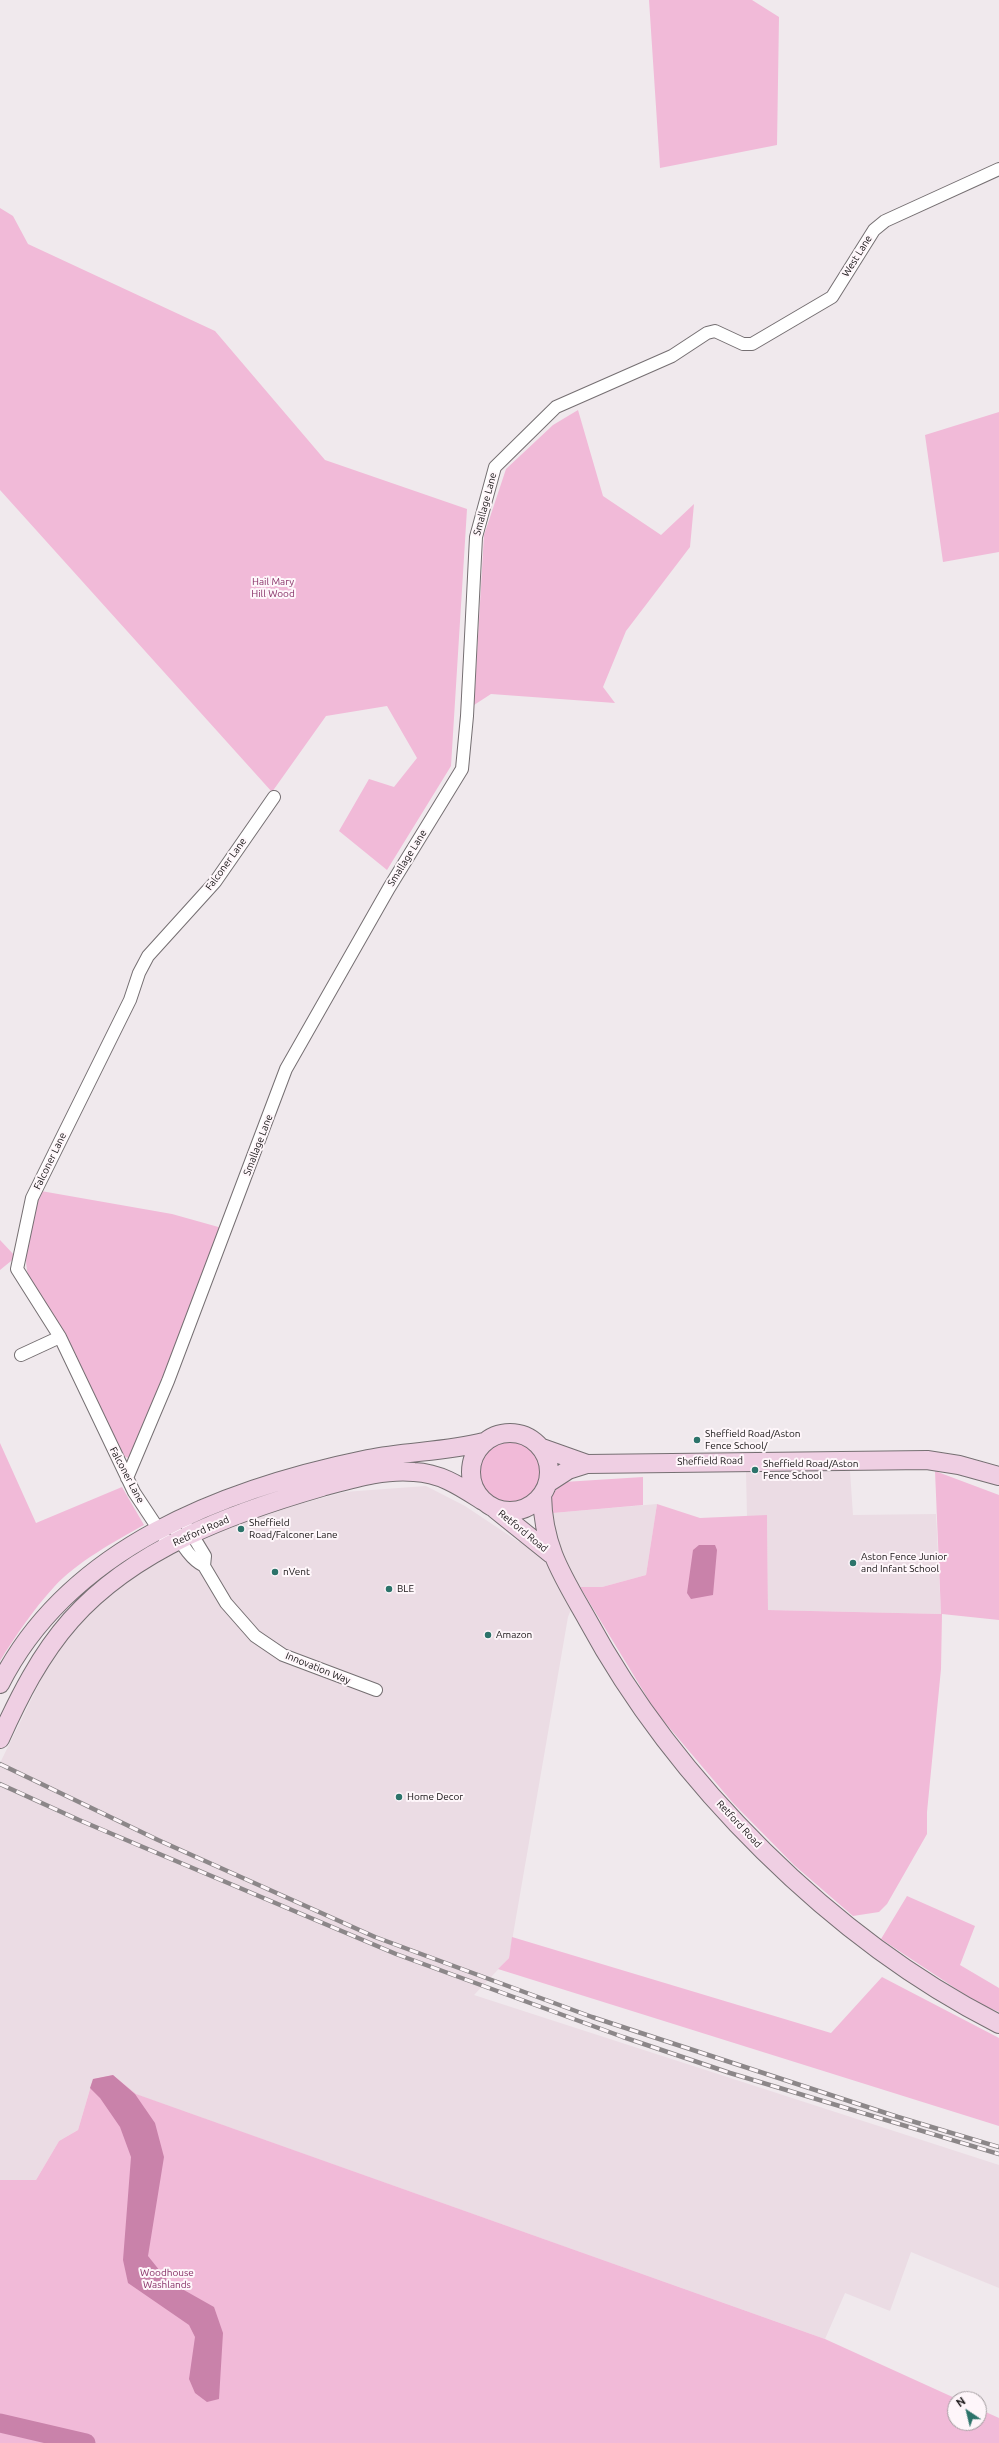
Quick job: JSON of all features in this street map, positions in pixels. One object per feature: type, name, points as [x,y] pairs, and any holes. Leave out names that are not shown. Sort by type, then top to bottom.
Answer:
[{"type":"main road","points":[[514,1432],[534,1440],[542,1448],[548,1458],[550,1471],[545,1489],[526,1508],[515,1511],[489,1504],[474,1487],[471,1471],[472,1460],[484,1442],[503,1433],[514,1432]]},
{"type":"main road","name":"Retford Road","points":[[0,1684],[28,1639],[62,1599],[93,1572],[125,1549],[177,1521],[215,1504],[268,1485],[323,1469],[398,1454],[484,1442]]},
{"type":"main road","name":"Sheffield Road","points":[[542,1448],[587,1464]]},
{"type":"main road","name":"Sheffield Road","points":[[545,1489],[568,1470],[587,1464],[927,1460],[959,1465],[999,1476]]},
{"type":"main road","name":"Retford Road","points":[[1,1738],[33,1673],[72,1620],[123,1574],[180,1539],[291,1496],[346,1481],[389,1472],[414,1472],[439,1475],[489,1504],[551,1554]]},
{"type":"main road","name":"Retford Road","points":[[545,1489],[542,1518],[551,1554],[599,1642],[642,1706],[688,1768],[775,1863],[868,1943],[964,2007],[999,2024]]},
{"type":"street","name":"West Lane","points":[[724,334],[743,344],[752,344],[832,297],[874,230],[885,221],[999,169]]},
{"type":"street","name":"Smallage Lane","points":[[127,1478],[168,1381],[286,1069],[386,893],[462,769],[467,716],[476,537],[495,467],[556,407],[672,356],[707,333],[715,332],[724,334]]},
{"type":"street","name":"Falconer Lane","points":[[180,1539],[160,1530],[127,1478],[60,1337],[17,1273],[32,1198],[130,1000],[139,973],[148,956],[215,882],[274,797]]},
{"type":"street","points":[[22,1355],[60,1337]]},
{"type":"street","name":"Innovation Way","points":[[177,1521],[180,1539],[205,1556],[204,1566],[226,1603],[255,1636],[283,1655],[376,1690]]},
{"type":"shaded area","name":"Aston Fence Junior and Infant School","points":[[850,1471],[853,1515],[936,1514],[941,1614],[768,1610],[767,1516],[747,1516],[746,1472]]},
{"type":"shaded area","points":[[426,1486],[465,1506],[519,1542],[553,1513],[657,1504],[646,1575],[602,1587],[580,1587],[568,1617],[509,1958],[474,1995],[999,2165],[999,2288],[911,2252],[890,2311],[845,2293],[825,2339],[135,2094],[113,2075],[93,2079],[78,2130],[59,2141],[36,2180],[0,2180],[0,1763],[53,1655],[87,1613],[139,1572],[198,1540],[270,1512],[344,1492]]},
{"type":"shaded area","points":[[699,1545],[715,1545],[717,1550],[713,1595],[691,1599],[687,1593],[693,1550]]},
{"type":"shaded area","points":[[113,2075],[135,2094],[155,2123],[164,2157],[148,2256],[168,2281],[214,2307],[223,2333],[219,2399],[207,2402],[195,2393],[189,2379],[195,2337],[189,2325],[128,2283],[123,2260],[131,2157],[120,2127],[100,2098],[90,2088],[93,2079]]},
{"type":"green space","points":[[649,0],[752,0],[779,17],[777,145],[660,168]]},
{"type":"green space","name":"Hail Mary Hill Wood","points":[[0,208],[13,216],[28,244],[215,331],[325,460],[467,509],[451,766],[387,870],[339,831],[369,779],[394,787],[417,758],[387,706],[326,716],[272,792],[0,490]]},
{"type":"green space","points":[[578,410],[603,496],[661,535],[694,504],[690,547],[626,631],[603,687],[615,703],[491,694],[474,705],[484,535],[506,469],[553,425]]},
{"type":"green space","points":[[999,412],[999,552],[943,562],[925,435]]},
{"type":"green space","points":[[41,1191],[172,1214],[222,1228],[130,1459],[124,1456],[28,1275],[26,1265],[27,1243],[31,1222]]},
{"type":"green space","points":[[0,1240],[16,1257],[0,1270]]},
{"type":"green space","points":[[504,1442],[516,1442],[532,1450],[538,1460],[540,1472],[538,1484],[532,1494],[516,1502],[504,1502],[488,1494],[480,1478],[480,1466],[488,1450]]},
{"type":"green space","points":[[0,1443],[36,1523],[122,1487],[144,1525],[97,1553],[63,1578],[32,1614],[0,1661]]},
{"type":"green space","points":[[935,1471],[999,1495],[999,1620],[942,1614],[941,1669],[927,1812],[927,1834],[887,1904],[879,1912],[853,1916],[794,1865],[733,1803],[656,1712],[580,1587],[602,1587],[646,1575],[657,1504],[700,1518],[767,1515],[768,1610],[941,1614]]},
{"type":"green space","points":[[643,1477],[643,1505],[553,1513],[551,1495],[564,1482]]},
{"type":"green space","points":[[907,1896],[975,1926],[960,1965],[999,1988],[999,2012],[976,2002],[881,1939]]},
{"type":"green space","points":[[512,1937],[831,2033],[882,1977],[999,2038],[999,2126],[498,1969],[509,1958]]},
{"type":"green space","name":"Woodhouse Washlands","points":[[113,2075],[136,2094],[825,2339],[947,2394],[947,2431],[987,2431],[987,2413],[999,2418],[999,2443],[0,2443],[0,2180],[36,2180],[59,2141],[78,2130],[93,2079]]},
{"type":"waterway","points":[[0,2423],[86,2443]]},
{"type":"railway","points":[[0,1764],[158,1840],[375,1937],[592,2017],[898,2117],[999,2147]]},
{"type":"railway","points":[[0,1784],[79,1820],[396,1954],[623,2037],[730,2073],[999,2154]]},
{"type":"place","name":"Sheffield Road/Aston Fence School/","points":[[697,1440]]},
{"type":"place","name":"Sheffield Road/Aston Fence School","points":[[755,1470]]},
{"type":"place","name":"Sheffield Road/Falconer Lane","points":[[241,1529]]},
{"type":"place","name":"Aston Fence Junior and Infant School","points":[[853,1563]]},
{"type":"place","name":"nVent","points":[[275,1572]]},
{"type":"place","name":"BLE","points":[[389,1589]]},
{"type":"place","name":"Amazon","points":[[488,1635]]},
{"type":"place","name":"Home Decor","points":[[399,1797]]}]
